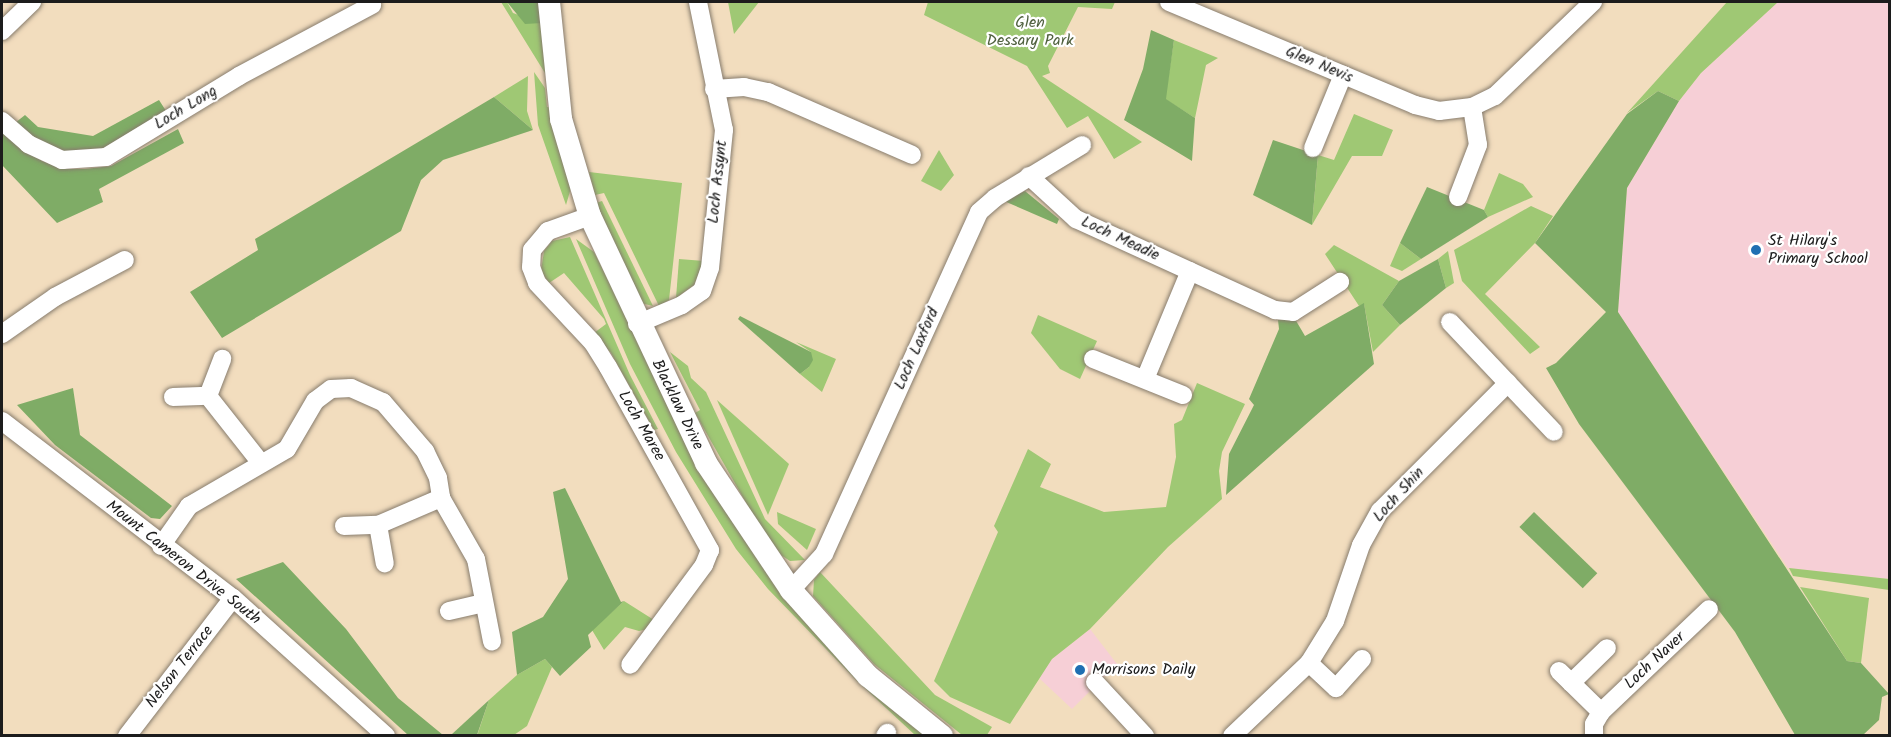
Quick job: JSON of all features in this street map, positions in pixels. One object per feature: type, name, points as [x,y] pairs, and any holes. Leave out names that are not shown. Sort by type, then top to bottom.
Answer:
[{"type":"street","points":[[2,30],[32,2]]},
{"type":"street","name":"Blacklaw Drive","points":[[549,2],[561,119],[590,216],[637,324],[706,463],[791,590],[868,676],[942,735]]},
{"type":"street","name":"Loch Assynt","points":[[637,324],[682,305],[702,291],[710,268],[724,130],[698,2]]},
{"type":"street","name":"Glen Nevis","points":[[1168,2],[1343,75],[1439,111],[1472,107],[1495,96],[1593,2]]},
{"type":"street","name":"Loch Long","points":[[2,120],[28,144],[62,160],[106,157],[239,76],[372,5]]},
{"type":"street","points":[[1313,148],[1343,75]]},
{"type":"street","points":[[714,89],[744,87],[768,92],[912,155]]},
{"type":"street","points":[[1458,197],[1478,145],[1472,107]]},
{"type":"street","name":"Loch Laxford","points":[[791,590],[824,554],[979,212],[1029,176],[1082,145]]},
{"type":"street","name":"Loch Meadie","points":[[1029,176],[1076,219],[1275,310],[1293,312],[1340,282]]},
{"type":"street","name":"Loch Maree","points":[[590,216],[548,231],[532,250],[531,267],[537,283],[603,359],[710,550],[704,566],[630,665]]},
{"type":"street","points":[[2,334],[55,297],[125,260]]},
{"type":"street","points":[[1145,378],[1190,271]]},
{"type":"street","points":[[1450,322],[1554,432]]},
{"type":"street","points":[[208,396],[222,359]]},
{"type":"street","points":[[1093,359],[1183,395]]},
{"type":"street","name":"Loch Shin","points":[[1233,735],[1309,663],[1335,621],[1361,545],[1380,511],[1508,383]]},
{"type":"street","points":[[161,546],[189,506],[287,449],[315,401],[331,389],[351,388],[384,402],[425,451],[438,478],[441,498],[476,558],[492,641]]},
{"type":"street","points":[[173,398],[208,396]]},
{"type":"street","points":[[208,396],[261,463]]},
{"type":"street","name":"Mount Cameron Drive South","points":[[2,421],[161,546],[232,598],[386,735]]},
{"type":"street","points":[[344,526],[378,525],[441,498]]},
{"type":"street","points":[[378,525],[385,563]]},
{"type":"street","name":"Nelson Terrace","points":[[127,735],[232,598]]},
{"type":"street","points":[[449,611],[483,603]]},
{"type":"street","name":"Loch Naver","points":[[1594,735],[1594,724],[1601,712],[1710,609]]},
{"type":"street","points":[[1601,712],[1565,677],[1607,648]]},
{"type":"street","points":[[1309,663],[1336,688],[1362,659]]},
{"type":"street","points":[[1095,682],[1145,735]]},
{"type":"shaded area","name":"St Hilary's Primary School","points":[[1778,2],[1889,2],[1889,579],[1788,568],[1618,312],[1627,188],[1679,101],[1701,73]]},
{"type":"shaded area","points":[[1090,629],[1117,664],[1072,709],[1039,678],[1052,659]]},
{"type":"green space","points":[[501,2],[507,2],[513,13],[542,23],[548,78]]},
{"type":"green space","points":[[507,2],[540,2],[542,23],[525,24]]},
{"type":"green space","points":[[728,2],[759,2],[734,34]]},
{"type":"green space","name":"Glen Dessary Park","points":[[928,2],[1115,2],[1112,9],[1078,7],[1048,66],[1050,73],[1042,76],[1142,142],[1114,159],[1088,116],[1067,128],[1027,66],[924,15]]},
{"type":"green space","points":[[1727,2],[1778,2],[1701,73],[1679,101],[1658,91],[1627,113]]},
{"type":"green space","points":[[1151,30],[1174,40],[1166,99],[1195,118],[1192,161],[1124,120],[1143,69]]},
{"type":"green space","points":[[1174,40],[1218,58],[1206,65],[1195,118],[1165,99]]},
{"type":"green space","points":[[534,72],[545,88],[547,107],[553,107],[571,188],[566,205],[538,125]]},
{"type":"green space","points":[[528,76],[527,111],[533,130],[494,97]]},
{"type":"green space","points":[[1658,91],[1679,101],[1627,188],[1618,312],[1847,661],[1861,663],[1889,694],[1882,697],[1879,720],[1863,735],[1795,735],[1735,632],[1579,424],[1546,368],[1556,363],[1606,312],[1535,243],[1627,114]]},
{"type":"green space","points":[[494,97],[533,130],[443,160],[421,180],[401,231],[222,338],[190,292],[258,250],[255,239]]},
{"type":"green space","points":[[159,100],[168,114],[102,150],[78,155],[41,147],[15,123],[25,115],[38,127],[93,136]]},
{"type":"green space","points":[[1354,114],[1393,130],[1382,156],[1352,156],[1312,225],[1318,155],[1334,160]]},
{"type":"green space","points":[[178,129],[184,143],[99,189],[103,202],[57,223],[2,165],[2,133],[42,161],[63,169],[85,169],[111,166]]},
{"type":"green space","points":[[1273,140],[1318,155],[1312,225],[1253,195]]},
{"type":"green space","points":[[939,150],[954,175],[941,191],[921,181]]},
{"type":"green space","points":[[589,172],[682,183],[669,300],[659,306],[604,193],[595,195]]},
{"type":"green space","points":[[1499,173],[1523,184],[1533,197],[1488,217],[1484,210]]},
{"type":"green space","points":[[1427,187],[1484,210],[1488,217],[1421,259],[1400,243]]},
{"type":"green space","points":[[1025,191],[1059,219],[1057,224],[1004,201]]},
{"type":"green space","points":[[602,201],[653,306],[636,302],[596,203]]},
{"type":"green space","points":[[1531,206],[1553,216],[1535,243],[1485,294],[1540,347],[1530,354],[1462,281],[1454,250]]},
{"type":"green space","points":[[570,237],[630,375],[658,429],[654,430],[611,353],[594,333],[606,324],[604,319],[564,273],[549,283],[541,271],[544,251],[552,241]]},
{"type":"green space","points":[[576,239],[594,252],[718,497],[925,735],[915,735],[858,682],[768,589],[736,549],[676,452],[630,364]]},
{"type":"green space","points":[[1400,243],[1421,259],[1402,271],[1390,266]]},
{"type":"green space","points":[[1334,245],[1399,281],[1382,305],[1400,325],[1373,352],[1364,304],[1359,306],[1325,254]]},
{"type":"green space","points":[[1448,251],[1454,283],[1446,288],[1438,259]]},
{"type":"green space","points":[[679,259],[704,261],[694,285],[676,298]]},
{"type":"green space","points":[[1438,259],[1446,288],[1400,325],[1382,305],[1399,281]]},
{"type":"green space","points":[[1364,303],[1374,364],[1226,495],[1229,454],[1254,405],[1249,399],[1279,329],[1278,320],[1295,319],[1305,336]]},
{"type":"green space","points":[[1038,315],[1097,341],[1080,379],[1060,369],[1031,333]]},
{"type":"green space","points":[[740,316],[811,352],[813,360],[809,367],[800,374],[738,319]]},
{"type":"green space","points":[[796,342],[836,359],[822,392],[800,374],[809,367],[811,352]]},
{"type":"green space","points":[[670,352],[688,366],[691,378],[706,392],[765,519],[805,560],[790,561],[781,555],[757,522],[695,413],[700,410]]},
{"type":"green space","points":[[1197,383],[1245,404],[1222,452],[1219,471],[1222,499],[1168,547],[1090,629],[1052,659],[1010,724],[950,697],[934,681],[998,532],[994,526],[1028,449],[1051,464],[1040,487],[1104,512],[1166,507],[1176,457],[1174,424],[1182,420]]},
{"type":"green space","points":[[73,388],[80,435],[172,506],[160,519],[151,518],[55,445],[17,405]]},
{"type":"green space","points":[[717,400],[789,464],[768,515]]},
{"type":"green space","points":[[565,488],[621,602],[624,601],[588,635],[591,647],[560,676],[545,659],[517,675],[512,632],[543,617],[568,579],[553,492]]},
{"type":"green space","points":[[777,512],[816,529],[807,550],[778,524]]},
{"type":"green space","points":[[1534,512],[1597,573],[1583,588],[1519,527]]},
{"type":"green space","points":[[283,562],[346,629],[398,698],[443,735],[408,735],[236,579]]},
{"type":"green space","points":[[1789,568],[1889,579],[1889,590],[1793,576]]},
{"type":"green space","points":[[820,572],[935,695],[992,727],[987,735],[962,735],[874,664],[813,596],[814,580]]},
{"type":"green space","points":[[1800,587],[1869,598],[1861,663],[1847,661]]},
{"type":"green space","points":[[624,601],[654,620],[648,629],[639,631],[625,627],[604,650],[592,630]]},
{"type":"green space","points":[[545,659],[552,667],[527,726],[514,735],[477,736],[489,700],[517,675]]},
{"type":"green space","points":[[489,700],[477,735],[451,735]]},
{"type":"place","name":"St Hilary's Primary School","points":[[1756,250]]},
{"type":"place","name":"Morrisons Daily","points":[[1080,670]]}]
